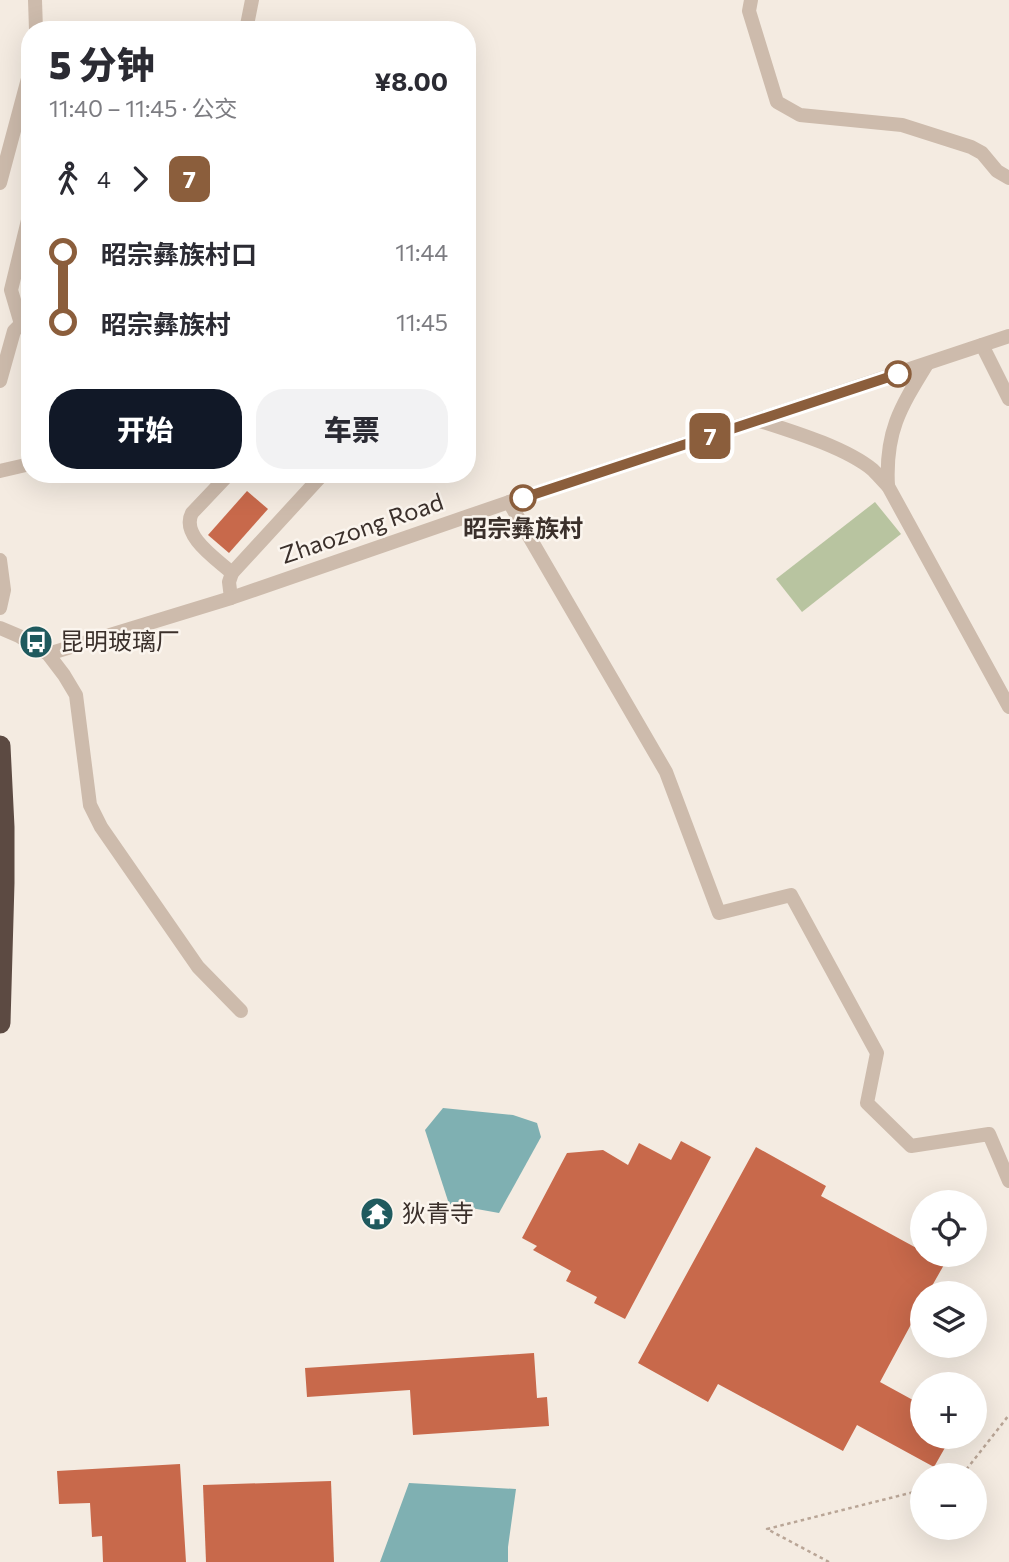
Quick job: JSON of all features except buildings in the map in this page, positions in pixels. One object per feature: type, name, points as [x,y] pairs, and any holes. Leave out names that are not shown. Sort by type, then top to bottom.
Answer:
[{"type":"highway","points":[[0,746],[4,883],[0,1023]]},
{"type":"street","points":[[35,0],[36,21]]},
{"type":"street","points":[[248,21],[252,0]]},
{"type":"street","points":[[751,0],[749,11],[777,102],[800,115],[902,125],[971,147],[982,153],[997,171],[1009,178]]},
{"type":"street","points":[[0,183],[21,105]]},
{"type":"street","points":[[21,249],[11,290],[21,314]]},
{"type":"street","points":[[0,381],[14,331],[21,326]]},
{"type":"street","name":"Zhaozong Road","points":[[48,654],[231,598],[509,502],[1009,336]]},
{"type":"street","points":[[982,345],[1009,399]]},
{"type":"street","points":[[888,486],[887,461],[896,418],[927,364]]},
{"type":"street","points":[[757,420],[811,438],[851,457],[872,469],[888,486],[1009,707]]},
{"type":"street","points":[[0,471],[21,466]]},
{"type":"street","points":[[220,483],[191,513],[190,531],[197,542],[232,573]]},
{"type":"street","points":[[231,598],[229,582],[232,573],[315,483]]},
{"type":"street","points":[[509,502],[666,772],[719,913],[791,895],[877,1053],[867,1103],[911,1146],[989,1134],[1009,1181]]},
{"type":"street","points":[[0,560],[4,590],[0,608]]},
{"type":"street","points":[[0,628],[48,654],[64,675],[76,695],[90,805],[101,827],[198,967],[242,1011]]},
{"type":"path","points":[[971,1463],[1009,1415]]},
{"type":"path","points":[[829,1562],[768,1529],[910,1493]]},
{"type":"green space","points":[[875,502],[901,534],[802,612],[776,579]]},
{"type":"water","points":[[443,1108],[513,1115],[537,1123],[541,1137],[499,1213],[449,1204],[425,1130]]},
{"type":"water","points":[[409,1483],[516,1489],[508,1562],[380,1562]]},
{"type":"bus line","name":"7","points":[[523,498],[898,374]]},
{"type":"place","name":"昭宗彝族村","points":[[523,498]]},
{"type":"place","name":"昆明玻璃厂","points":[[36,642]]},
{"type":"place","name":"狄青寺","points":[[377,1214]]}]
